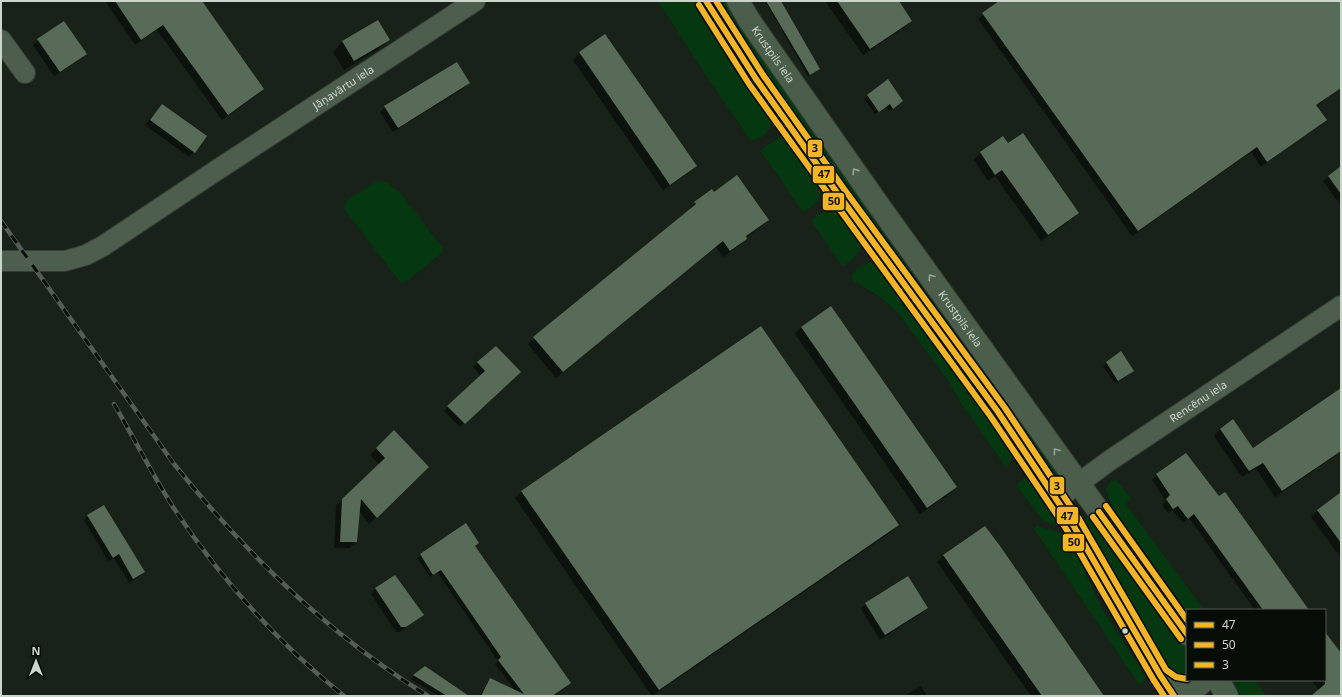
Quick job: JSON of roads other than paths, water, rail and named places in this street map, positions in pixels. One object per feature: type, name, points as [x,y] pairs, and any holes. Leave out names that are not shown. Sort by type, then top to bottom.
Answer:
[{"type":"main road","points":[[706,1],[756,79],[838,194],[998,412],[1072,523],[1169,688],[1192,688],[1200,685],[1203,681]]},
{"type":"main road","name":"Krustpils iela","points":[[738,1],[749,20],[877,202],[1186,633]]},
{"type":"main road","points":[[1219,681],[1228,696]]},
{"type":"street","name":"Jāņavārtu iela","points":[[1,261],[64,261],[86,255],[114,239],[475,1]]},
{"type":"street","points":[[1,40],[25,73]]},
{"type":"street","name":"Rencēnu iela","points":[[1056,500],[1079,482],[1341,306]]},
{"type":"railway","points":[[1,221],[174,464],[230,530],[260,561],[323,620],[357,647],[428,696]]},
{"type":"railway","points":[[114,404],[173,507],[210,559],[273,632],[320,676],[344,696]]}]
